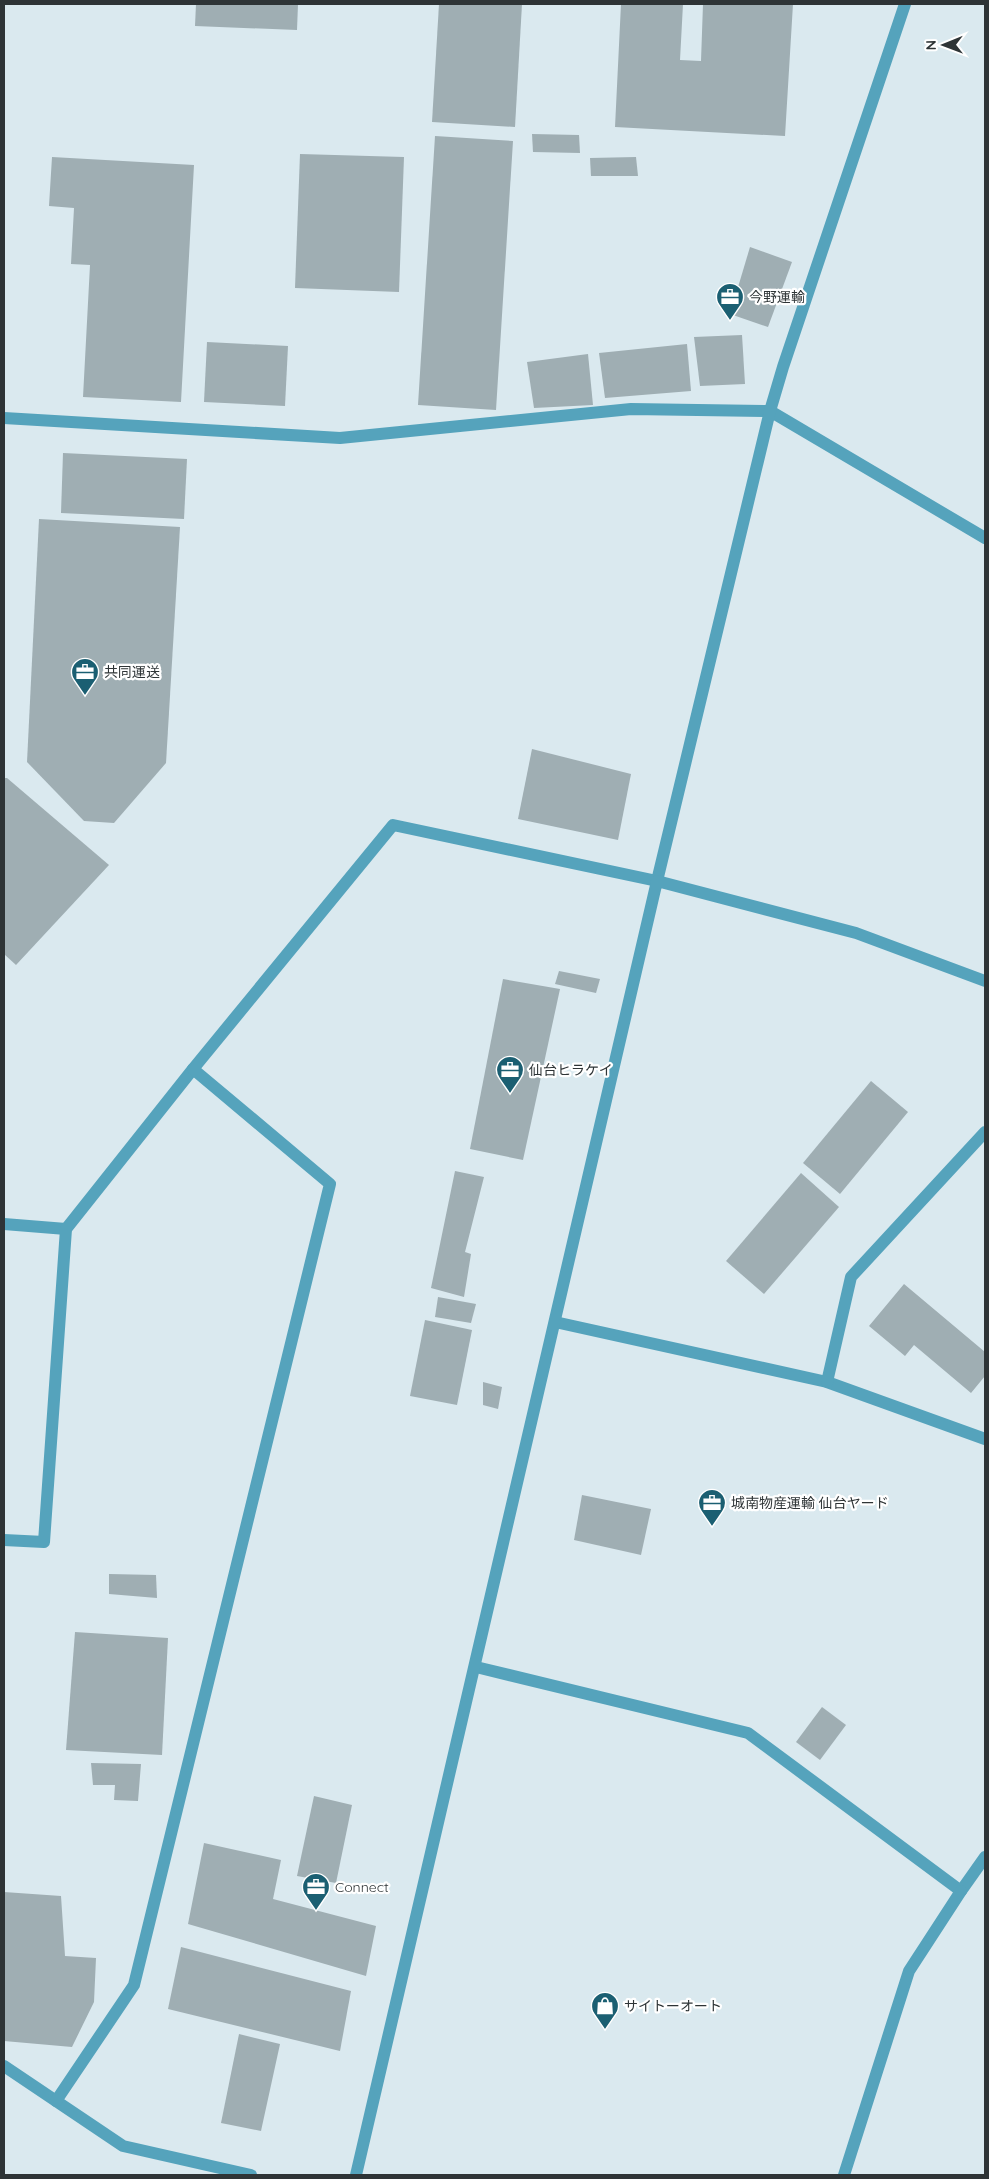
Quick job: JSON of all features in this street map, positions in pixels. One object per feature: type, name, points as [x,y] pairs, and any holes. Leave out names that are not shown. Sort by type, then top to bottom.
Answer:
[{"type":"street","points":[[356,2175],[476,1667],[657,881],[761,456],[770,411],[783,367],[905,4]]},
{"type":"street","points":[[4,418],[340,438],[630,409],[770,411],[985,538]]},
{"type":"street","points":[[4,1540],[44,1542],[66,1229],[193,1069],[393,825],[657,881],[856,933],[985,981]]},
{"type":"street","points":[[56,2101],[134,1985],[330,1184],[193,1069]]},
{"type":"street","points":[[827,1382],[851,1277],[985,1132]]},
{"type":"street","points":[[4,1224],[66,1229]]},
{"type":"street","points":[[555,1322],[827,1382],[985,1440]]},
{"type":"street","points":[[476,1667],[748,1733],[961,1891]]},
{"type":"street","points":[[844,2175],[909,1971],[985,1857]]},
{"type":"street","points":[[4,2066],[123,2146],[251,2175]]},
{"type":"building","points":[[196,4],[298,4],[297,30],[195,26]]},
{"type":"building","points":[[439,4],[522,4],[515,127],[432,122]]},
{"type":"building","points":[[621,4],[683,4],[680,60],[701,61],[703,4],[793,4],[785,136],[615,127]]},
{"type":"building","points":[[532,134],[579,135],[580,153],[533,152]]},
{"type":"building","points":[[435,136],[513,141],[496,410],[418,405]]},
{"type":"building","points":[[300,154],[404,157],[399,292],[295,288]]},
{"type":"building","points":[[52,157],[194,165],[181,402],[83,397],[90,265],[71,264],[74,208],[49,206]]},
{"type":"building","points":[[636,157],[638,176],[591,176],[590,158]]},
{"type":"building","points":[[750,247],[792,262],[768,327],[730,314]]},
{"type":"building","points":[[742,335],[745,384],[700,386],[694,337]]},
{"type":"building","points":[[207,342],[288,346],[285,406],[204,402]]},
{"type":"building","points":[[687,344],[691,391],[605,398],[599,353]]},
{"type":"building","points":[[588,354],[593,405],[534,408],[527,362]]},
{"type":"building","points":[[63,453],[187,459],[184,519],[61,513]]},
{"type":"building","points":[[39,519],[180,527],[166,763],[114,823],[84,821],[27,762]]},
{"type":"building","points":[[532,749],[631,774],[618,840],[518,819]]},
{"type":"building","points":[[4,778],[7,778],[109,865],[16,965],[4,954]]},
{"type":"building","points":[[559,971],[600,979],[596,993],[555,984]]},
{"type":"building","points":[[503,979],[560,989],[523,1160],[470,1149]]},
{"type":"building","points":[[871,1081],[908,1112],[840,1194],[803,1163]]},
{"type":"building","points":[[455,1171],[484,1177],[465,1252],[471,1254],[464,1297],[431,1288]]},
{"type":"building","points":[[801,1173],[839,1207],[764,1294],[726,1261]]},
{"type":"building","points":[[904,1284],[985,1352],[985,1376],[971,1393],[914,1345],[905,1356],[869,1326]]},
{"type":"building","points":[[438,1297],[476,1304],[471,1323],[435,1317]]},
{"type":"building","points":[[425,1320],[472,1330],[457,1405],[410,1396]]},
{"type":"building","points":[[483,1382],[502,1387],[498,1409],[483,1405]]},
{"type":"building","points":[[582,1495],[651,1509],[641,1555],[574,1540]]},
{"type":"building","points":[[109,1574],[156,1575],[157,1598],[109,1594]]},
{"type":"building","points":[[75,1632],[168,1638],[162,1755],[66,1750]]},
{"type":"building","points":[[822,1707],[846,1725],[820,1760],[796,1742]]},
{"type":"building","points":[[91,1763],[141,1764],[138,1801],[114,1800],[115,1785],[93,1785]]},
{"type":"building","points":[[314,1796],[352,1805],[336,1883],[297,1876]]},
{"type":"building","points":[[204,1843],[281,1860],[273,1899],[376,1926],[366,1976],[188,1924]]},
{"type":"building","points":[[4,1892],[61,1896],[65,1956],[96,1958],[94,2002],[72,2047],[4,2041]]},
{"type":"building","points":[[181,1947],[351,1991],[340,2051],[168,2009]]},
{"type":"building","points":[[239,2034],[280,2044],[261,2131],[221,2123]]},
{"type":"place","name":"今野運輸","points":[[730,321]]},
{"type":"place","name":"共同運送","points":[[85,696]]},
{"type":"place","name":"仙台ヒラケイ","points":[[510,1094]]},
{"type":"place","name":"城南物産運輸 仙台ヤード","points":[[712,1527]]},
{"type":"place","name":"Connect","points":[[316,1911]]},
{"type":"place","name":"サイトーオート","points":[[605,2030]]}]
